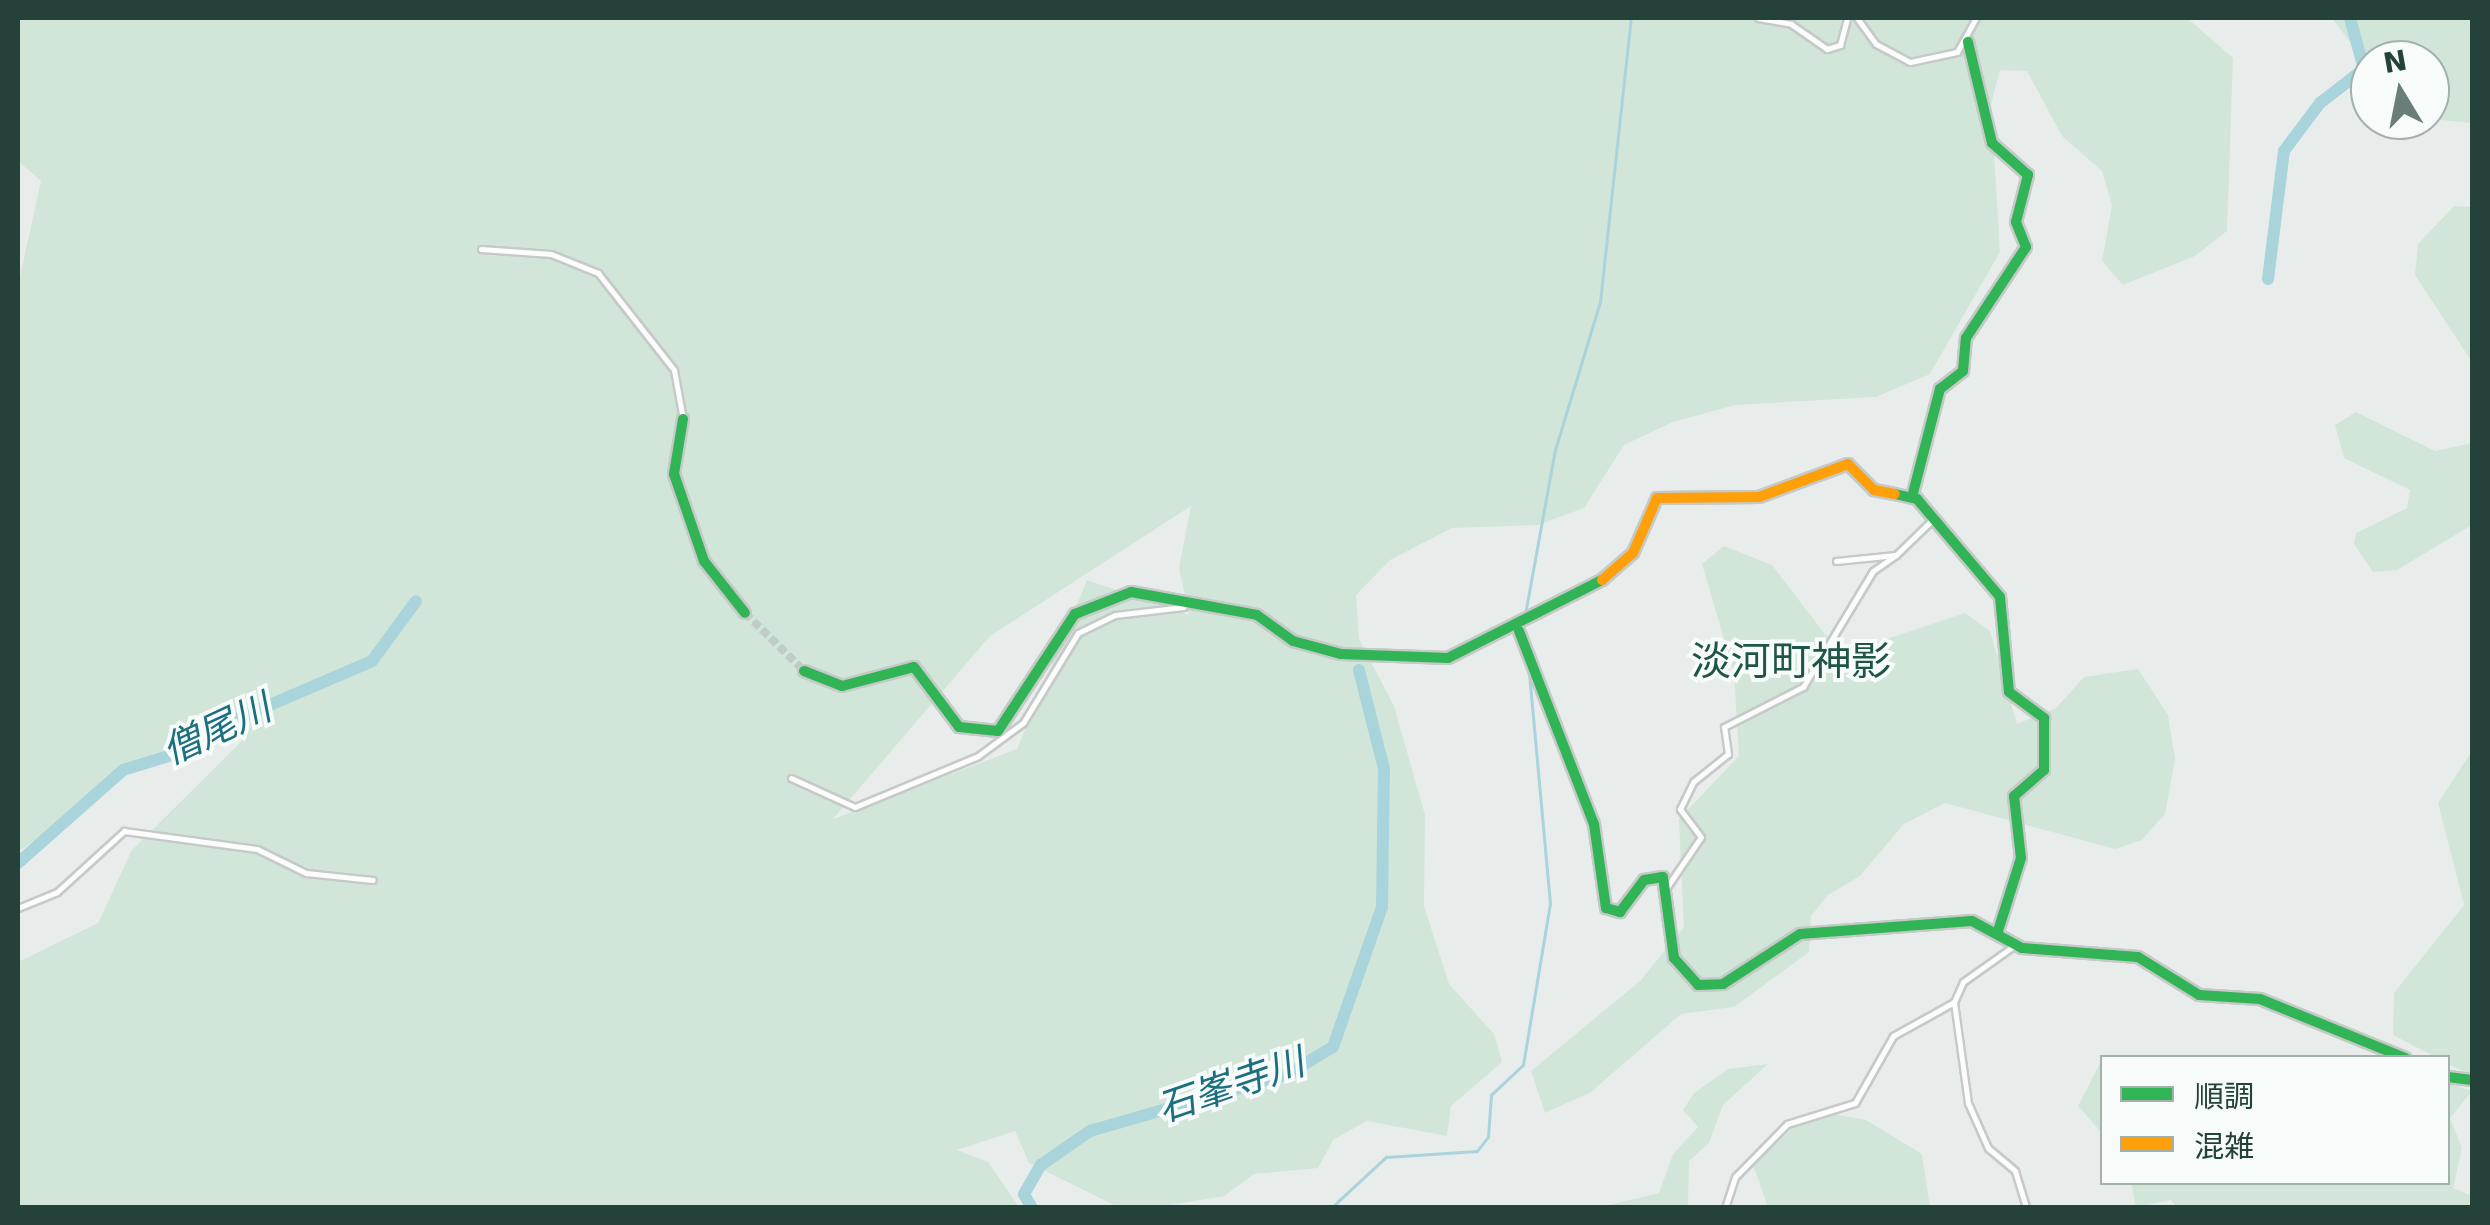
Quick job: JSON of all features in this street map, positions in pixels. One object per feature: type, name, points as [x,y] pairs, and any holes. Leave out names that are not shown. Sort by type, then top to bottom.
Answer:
[{"type":"street","points":[[1758,18],[1791,24],[1827,49],[1840,45],[1847,18]]},
{"type":"street","points":[[1857,18],[1876,44],[1910,62],[1968,42]]},
{"type":"street","points":[[1912,497],[1940,389],[1964,370],[1966,338],[2026,247],[2016,222],[2028,175],[1992,143],[1968,42],[1976,18]]},
{"type":"street","points":[[481,249],[550,254],[598,273],[674,370],[684,419],[674,474],[704,561],[745,613]]},
{"type":"street","points":[[804,670],[842,686],[914,666],[960,728],[982,734],[1007,726],[1062,630],[1088,604],[1131,592],[1184,607],[1266,618],[1304,646],[1409,662],[1520,630],[1624,563],[1657,498],[1759,497],[1848,464],[1874,490],[1912,497],[2000,597],[2010,692],[2044,718],[2044,770],[2014,796],[2021,858],[1998,930]]},
{"type":"street","points":[[1932,520],[1896,555],[1872,571],[1803,687],[1724,727],[1728,754],[1693,782],[1680,809],[1701,837],[1667,887],[1674,958],[1706,987],[1800,934],[1951,921],[1998,930],[2016,945],[2138,957],[2199,995],[2260,1000],[2398,1055]]},
{"type":"street","points":[[1836,561],[1896,555]]},
{"type":"street","points":[[792,778],[855,807],[978,756],[1023,723],[1078,633],[1115,615],[1184,607]]},
{"type":"street","points":[[1520,630],[1594,824],[1606,908],[1626,909],[1650,876],[1667,887]]},
{"type":"street","points":[[18,908],[57,892],[124,831],[256,849],[306,873],[373,880]]},
{"type":"street","points":[[2016,945],[1963,982],[1954,1002],[1968,1103],[1988,1148],[2015,1171],[2026,1208]]},
{"type":"street","points":[[1724,1208],[1735,1177],[1787,1124],[1854,1103],[1893,1036],[1954,1002]]},
{"type":"green space","points":[[18,18],[2187,18],[2233,58],[2227,231],[2195,256],[2123,285],[2102,261],[2112,205],[2102,171],[2062,136],[2027,71],[2000,70],[1991,104],[2000,252],[1930,374],[1876,397],[1735,405],[1673,422],[1624,445],[1584,508],[1538,525],[1452,528],[1390,560],[1356,595],[1359,639],[1394,706],[1425,815],[1424,906],[1449,984],[1494,1034],[1502,1062],[1451,1106],[1447,1136],[1367,1121],[1333,1140],[1318,1168],[1254,1174],[1224,1196],[1159,1207],[1118,1207],[1029,1163],[1015,1131],[957,1150],[988,1162],[1019,1207],[18,1207],[18,962],[98,923],[132,850],[247,736],[120,768],[94,799],[18,852],[18,285],[41,181],[18,161]],"holes":[[[1191,506],[1179,568],[1189,615],[1087,580],[1017,749],[833,819],[990,636]]]},
{"type":"green space","points":[[2332,18],[2472,18],[2472,123],[2450,121],[2450,40],[2350,42]]},
{"type":"green space","points":[[2454,206],[2472,207],[2472,362],[2415,275],[2418,244]]},
{"type":"green space","points":[[2356,412],[2435,451],[2472,443],[2472,525],[2397,570],[2373,572],[2354,544],[2356,533],[2407,508],[2410,490],[2344,458],[2335,425]]},
{"type":"green space","points":[[1724,546],[1772,565],[1847,663],[1866,646],[1965,613],[1990,631],[2017,724],[2056,708],[2084,677],[2138,669],[2168,715],[2175,759],[2165,814],[2142,840],[2115,849],[1945,803],[1904,824],[1860,876],[1828,895],[1811,916],[1809,952],[1734,1007],[1681,1014],[1591,1092],[1545,1113],[1531,1071],[1640,981],[1684,927],[1679,819],[1739,756],[1734,673],[1702,564]]},
{"type":"green space","points":[[2472,751],[2472,1076],[2450,1065],[2450,1055],[2432,1055],[2393,1035],[2394,993],[2464,905],[2438,803]]},
{"type":"green space","points":[[2100,1063],[2100,1131],[2078,1106]]},
{"type":"green space","points":[[1768,1064],[1723,1105],[1709,1143],[1689,1161],[1688,1207],[1600,1207],[1659,1193],[1673,1154],[1698,1127],[1683,1110],[1694,1093],[1728,1069]]},
{"type":"green space","points":[[2450,1084],[2472,1091],[2450,1118]]},
{"type":"green space","points":[[1832,1114],[1866,1120],[1922,1154],[1930,1207],[1768,1207],[1753,1165],[1794,1127]]},
{"type":"green space","points":[[2450,1118],[2462,1148],[2453,1188],[2472,1196],[2472,1207],[2177,1208],[2171,1200],[2136,1207],[2131,1185],[2450,1185]]},
{"type":"waterway","points":[[1524,620],[1555,450],[1600,302],[1631,18]]},
{"type":"waterway","points":[[2268,279],[2284,151],[2320,103],[2364,69],[2350,18]]},
{"type":"waterway","name":"僧尾川","points":[[18,863],[123,770],[185,751],[202,734],[372,661],[416,601]]},
{"type":"waterway","points":[[1331,1208],[1386,1157],[1477,1151],[1488,1137],[1491,1095],[1523,1065],[1550,904],[1528,662]]},
{"type":"waterway","name":"石峯寺川","points":[[1032,1208],[1024,1194],[1041,1165],[1090,1131],[1288,1074],[1333,1047],[1382,907],[1384,769],[1359,670]]},
{"type":"tunnel","points":[[745,613],[804,671]]},
{"type":"traffic: fast","points":[[1912,497],[1940,389],[1963,371],[1966,338],[2026,247],[2016,222],[2028,175],[1992,143],[1968,42]]},
{"type":"traffic: fast","points":[[683,419],[674,474],[704,561],[745,613]]},
{"type":"traffic: fast","points":[[1895,494],[1917,499],[2000,597],[2009,692],[2044,718],[2044,770],[2014,796],[2021,858],[1998,931]]},
{"type":"traffic: fast","points":[[804,671],[842,686],[914,667],[959,727],[998,731],[1075,614],[1131,592],[1257,615],[1293,641],[1341,654],[1448,658],[1602,580]]},
{"type":"traffic: fast","points":[[1519,631],[1594,824],[1606,908],[1620,912],[1644,880],[1663,877],[1674,958],[1698,985],[1723,984],[1800,934],[1972,921],[2022,948],[2138,957],[2199,995],[2260,999],[2398,1055]]},
{"type":"traffic: fast","points":[[2450,1077],[2472,1080]]},
{"type":"traffic: slow","points":[[1602,580],[1633,553],[1657,498],[1759,497],[1848,464],[1874,490],[1895,494]]},
{"type":"district","name":"淡河町神影","points":[[1791,661]]}]
